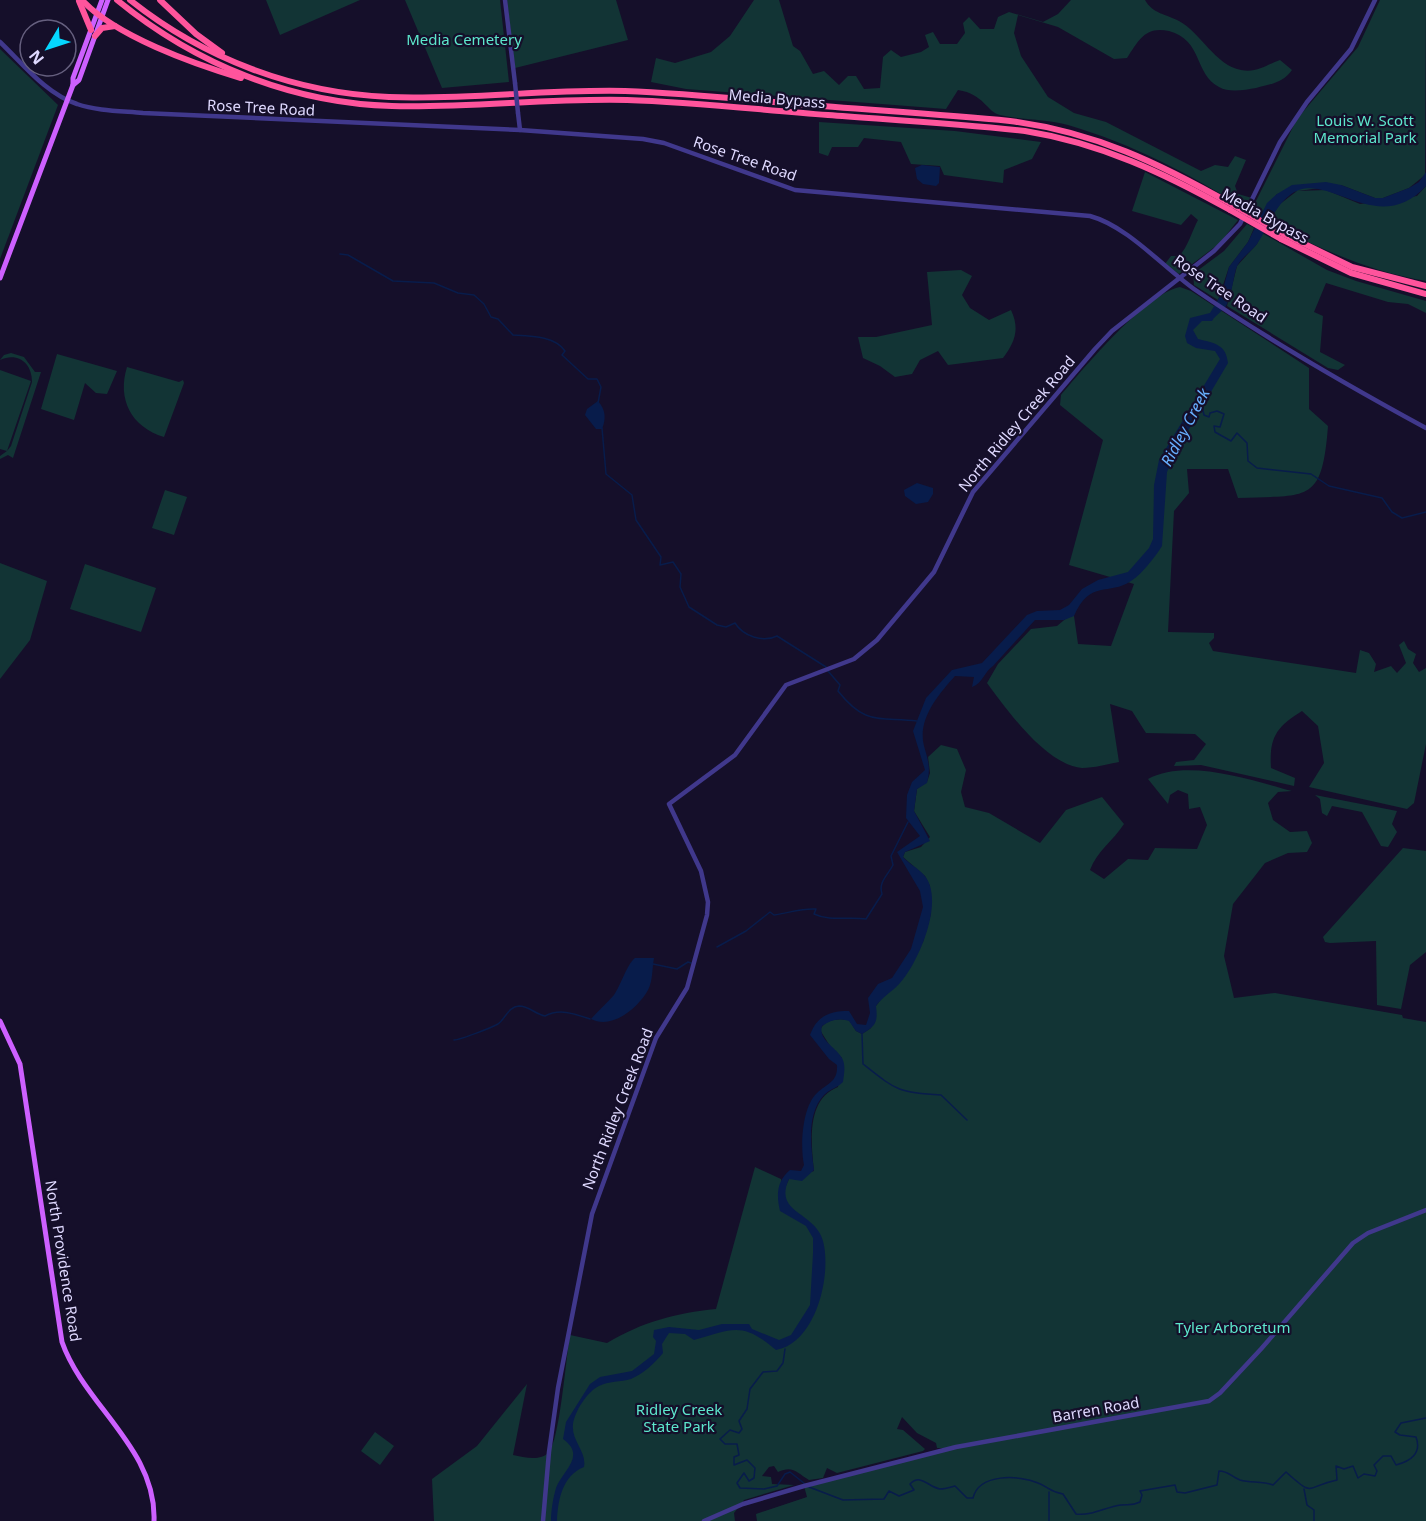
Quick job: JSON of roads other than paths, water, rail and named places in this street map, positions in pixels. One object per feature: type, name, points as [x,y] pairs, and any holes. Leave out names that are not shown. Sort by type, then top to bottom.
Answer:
[{"type":"highway","points":[[80,0],[99,17],[178,56],[229,75],[281,88]]},
{"type":"highway","points":[[80,0],[93,33],[102,28],[115,26]]},
{"type":"highway","name":"Media Bypass","points":[[117,0],[152,27],[193,52],[236,72],[281,88],[327,99],[375,105],[649,101],[1025,131],[1079,142],[1132,159],[1231,207]]},
{"type":"highway","name":"Media Bypass","points":[[130,0],[190,41],[254,70],[314,87],[376,96],[650,92],[1026,123],[1089,137],[1134,153],[1282,237],[1358,276],[1426,294]]},
{"type":"highway","points":[[160,0],[202,40],[254,70]]},
{"type":"highway","name":"Media Bypass","points":[[1282,237],[1352,267],[1426,286]]},
{"type":"main road","points":[[0,278],[68,101],[73,78],[106,1]]},
{"type":"main road","name":"North Providence Road","points":[[0,1021],[20,1064],[62,1342],[72,1369],[143,1468],[150,1488],[154,1521]]},
{"type":"street","points":[[505,0],[520,130]]},
{"type":"street","name":"North Ridley Creek Road","points":[[543,1521],[558,1388],[592,1214],[656,1038],[687,988],[707,915],[708,899],[701,871],[669,804],[735,755],[786,685],[854,659],[877,640],[934,572],[973,492],[1104,339],[1222,243],[1240,224],[1280,142],[1307,102],[1351,49],[1375,0]]},
{"type":"street","points":[[0,42],[45,85],[68,101]]},
{"type":"street","name":"Rose Tree Road","points":[[68,101],[92,108],[142,113],[520,130],[657,141],[795,190],[1090,216],[1110,224],[1180,278],[1224,308],[1340,380],[1426,428]]},
{"type":"street","name":"Barren Road","points":[[704,1521],[743,1504],[956,1447],[1209,1401],[1220,1393],[1261,1349],[1353,1243],[1368,1233],[1426,1210]]},
{"type":"water","points":[[922,165],[940,167],[939,183],[936,186],[923,184],[917,179],[915,168]]},
{"type":"water","name":"Ridley Creek","points":[[1426,172],[1426,186],[1407,201],[1389,206],[1370,205],[1319,189],[1304,189],[1284,200],[1257,244],[1238,265],[1226,306],[1212,321],[1202,321],[1193,330],[1198,339],[1214,343],[1222,348],[1228,363],[1179,446],[1167,472],[1162,546],[1144,570],[1131,581],[1115,588],[1093,593],[1080,604],[1074,616],[1064,620],[1035,620],[979,683],[972,687],[974,677],[955,676],[936,699],[927,717],[923,736],[929,773],[927,783],[917,789],[914,811],[930,841],[905,852],[903,857],[924,875],[930,886],[931,915],[927,931],[907,974],[876,1006],[876,1020],[870,1028],[862,1034],[856,1031],[849,1021],[841,1020],[831,1021],[822,1026],[821,1031],[825,1039],[843,1061],[843,1082],[824,1095],[814,1112],[811,1131],[814,1170],[802,1181],[789,1179],[786,1190],[786,1199],[791,1206],[819,1231],[823,1241],[825,1271],[823,1289],[811,1321],[790,1345],[776,1350],[745,1331],[728,1331],[694,1340],[685,1334],[669,1333],[662,1344],[663,1353],[644,1371],[631,1379],[606,1383],[595,1389],[582,1402],[573,1424],[574,1436],[583,1456],[584,1467],[571,1476],[566,1483],[560,1497],[557,1521],[551,1521],[556,1488],[573,1457],[570,1445],[563,1439],[566,1422],[590,1384],[600,1377],[632,1371],[654,1354],[656,1341],[653,1337],[654,1330],[669,1327],[699,1330],[722,1324],[749,1324],[752,1329],[779,1340],[791,1335],[810,1305],[813,1238],[806,1226],[780,1211],[779,1188],[782,1179],[790,1170],[801,1171],[804,1165],[802,1138],[808,1107],[817,1093],[834,1079],[837,1071],[837,1065],[829,1059],[810,1035],[816,1023],[830,1014],[849,1011],[857,1024],[866,1025],[870,1013],[868,998],[878,984],[892,978],[911,949],[923,907],[920,891],[897,852],[920,836],[906,818],[907,795],[912,782],[925,770],[913,731],[926,698],[952,670],[982,663],[1027,615],[1037,611],[1060,610],[1069,605],[1082,589],[1098,580],[1128,572],[1149,548],[1153,539],[1154,485],[1159,460],[1220,359],[1215,351],[1196,348],[1187,343],[1185,336],[1190,318],[1210,313],[1222,293],[1229,267],[1248,242],[1267,203],[1292,185],[1326,182],[1341,185],[1375,198],[1383,198],[1419,182]]},
{"type":"water","points":[[598,401],[605,415],[602,429],[596,429],[585,415],[587,409]]},
{"type":"water","points":[[917,483],[933,488],[933,494],[928,502],[916,504],[905,496],[904,490]]},
{"type":"water","points":[[635,958],[654,958],[651,983],[644,997],[631,1010],[616,1019],[599,1022],[591,1019],[614,995]]},
{"type":"waterway","points":[[340,254],[348,255],[393,281],[434,283],[458,293],[474,295],[484,304],[491,317],[498,319],[513,335],[542,338],[561,346],[565,351],[562,355],[588,379],[597,379],[601,387],[598,403]]},
{"type":"waterway","name":"Ridley Creek","points":[[1202,406],[1204,415],[1209,417],[1210,413],[1217,411],[1224,414],[1220,427],[1214,426],[1215,432],[1231,441],[1237,433],[1247,443],[1248,461],[1257,468],[1311,474],[1329,486],[1382,498],[1392,512],[1402,518],[1426,512]]},
{"type":"waterway","points":[[602,428],[606,474],[632,495],[636,520],[661,557],[660,565],[673,562],[681,574],[680,587],[689,607],[717,625],[726,627],[735,623],[743,632],[754,637],[766,639],[777,636],[826,667]]},
{"type":"waterway","points":[[828,671],[840,685],[838,691],[864,714],[882,719],[917,721]]},
{"type":"waterway","points":[[717,947],[746,931],[770,912],[774,915],[816,909],[814,914],[827,918],[866,919],[882,894],[882,882],[893,865],[891,856],[908,822]]},
{"type":"waterway","points":[[653,964],[677,969],[688,962],[691,963]]},
{"type":"waterway","points":[[454,1040],[498,1024],[510,1011],[519,1006],[545,1016],[562,1012],[590,1019]]},
{"type":"waterway","points":[[862,1034],[863,1064],[883,1080],[898,1088],[915,1093],[941,1095],[967,1120]]},
{"type":"waterway","points":[[785,1349],[783,1363],[777,1371],[763,1372],[750,1389],[747,1409],[739,1421],[742,1429],[739,1433],[730,1430],[720,1439],[725,1444],[737,1444],[739,1455],[734,1457],[734,1465],[747,1460],[755,1468],[754,1478],[749,1481],[744,1473],[737,1483],[740,1488],[764,1489],[777,1486],[785,1474],[790,1472],[805,1484]]},
{"type":"waterway","points":[[809,1487],[843,1500],[884,1499],[889,1491],[899,1496],[914,1490],[910,1484],[921,1480],[940,1489],[955,1486],[967,1498],[973,1498],[977,1490],[991,1480],[1021,1478],[1063,1494],[1076,1514],[1088,1514],[1140,1502],[1142,1495],[1140,1491],[1175,1485],[1177,1492],[1185,1493],[1217,1485],[1219,1471],[1240,1480],[1273,1485],[1286,1472],[1306,1488],[1337,1480],[1336,1466],[1344,1469],[1353,1466],[1358,1478],[1364,1474],[1375,1476],[1377,1471],[1374,1465],[1383,1456],[1391,1456],[1396,1465],[1414,1456],[1418,1448],[1416,1437],[1395,1432],[1401,1423],[1426,1418]]},
{"type":"waterway","points":[[1304,1489],[1307,1505],[1314,1510],[1314,1521]]},
{"type":"waterway","points":[[1049,1492],[1049,1521]]},
{"type":"park label","name":"Media Cemetery","points":[[464,40]]},
{"type":"park label","name":"Louis W. Scott Memorial Park","points":[[1365,130]]},
{"type":"park label","name":"Tyler Arboretum","points":[[1233,1328]]},
{"type":"park label","name":"Ridley Creek State Park","points":[[679,1418]]}]
